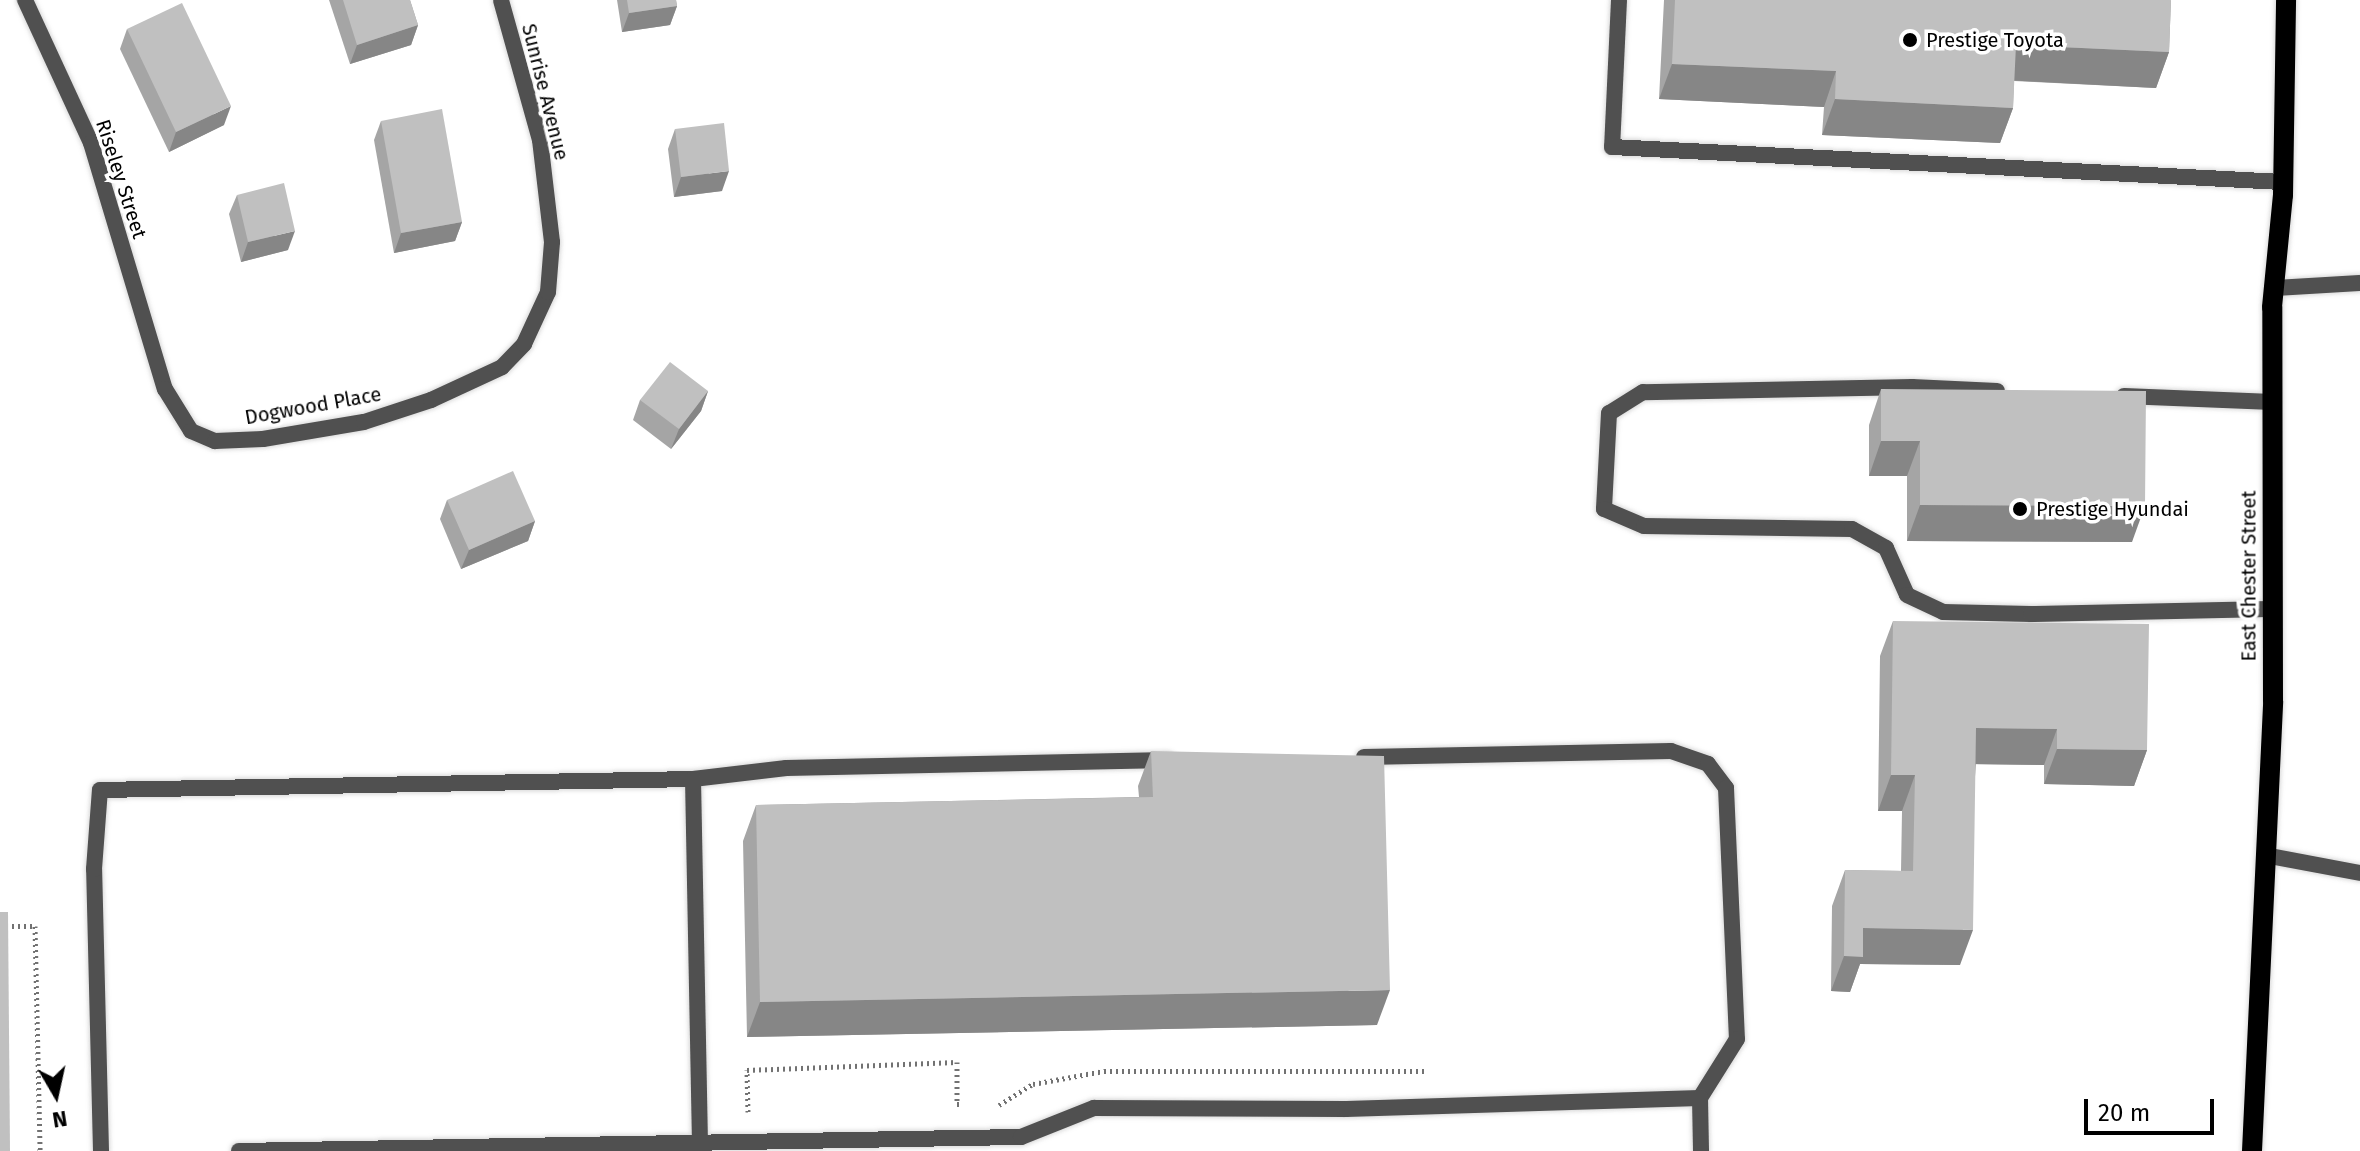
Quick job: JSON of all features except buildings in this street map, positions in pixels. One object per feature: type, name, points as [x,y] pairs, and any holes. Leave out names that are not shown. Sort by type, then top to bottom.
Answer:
[{"type":"main road","name":"East Chester Street","points":[[2252,1151],[2273,701],[2275,288],[2283,182],[2286,0]]},
{"type":"street","name":"Riseley Street","points":[[25,0],[91,143],[161,377]]},
{"type":"street","name":"Sunrise Avenue","points":[[501,0],[540,140],[552,242]]},
{"type":"street","points":[[1619,0],[1612,147],[2283,182]]},
{"type":"street","name":"Dogwood Place","points":[[161,377],[191,431],[215,441],[263,439],[364,422],[431,400],[502,367],[524,344],[548,292],[552,242]]},
{"type":"street","points":[[2275,288],[2360,283]]},
{"type":"street","points":[[2022,392],[1912,387],[1643,392],[1609,413],[1604,509],[1644,526],[1852,529],[1886,548],[1907,595],[1943,612],[2031,614],[2273,609]]},
{"type":"street","points":[[2100,395],[2273,402]]},
{"type":"street","points":[[1344,757],[1671,751],[1708,764],[1726,788],[1737,1039],[1700,1098],[1701,1151]]},
{"type":"street","points":[[101,1151],[94,869],[100,790],[693,779],[786,768],[1184,760]]},
{"type":"street","points":[[693,779],[700,1143]]},
{"type":"street","points":[[2265,855],[2360,873]]},
{"type":"street","points":[[239,1151],[700,1143],[1021,1144],[1094,1108],[1346,1109],[1700,1098]]},
{"type":"path","points":[[0,926],[35,926],[40,1151]]},
{"type":"path","points":[[747,1070],[957,1062],[957,1104],[972,1104]]},
{"type":"path","points":[[986,1105],[1000,1105],[1033,1084],[1104,1071],[1427,1071]]},
{"type":"place","name":"Prestige Toyota","points":[[1910,40]]},
{"type":"place","name":"Prestige Hyundai","points":[[2020,509]]}]
